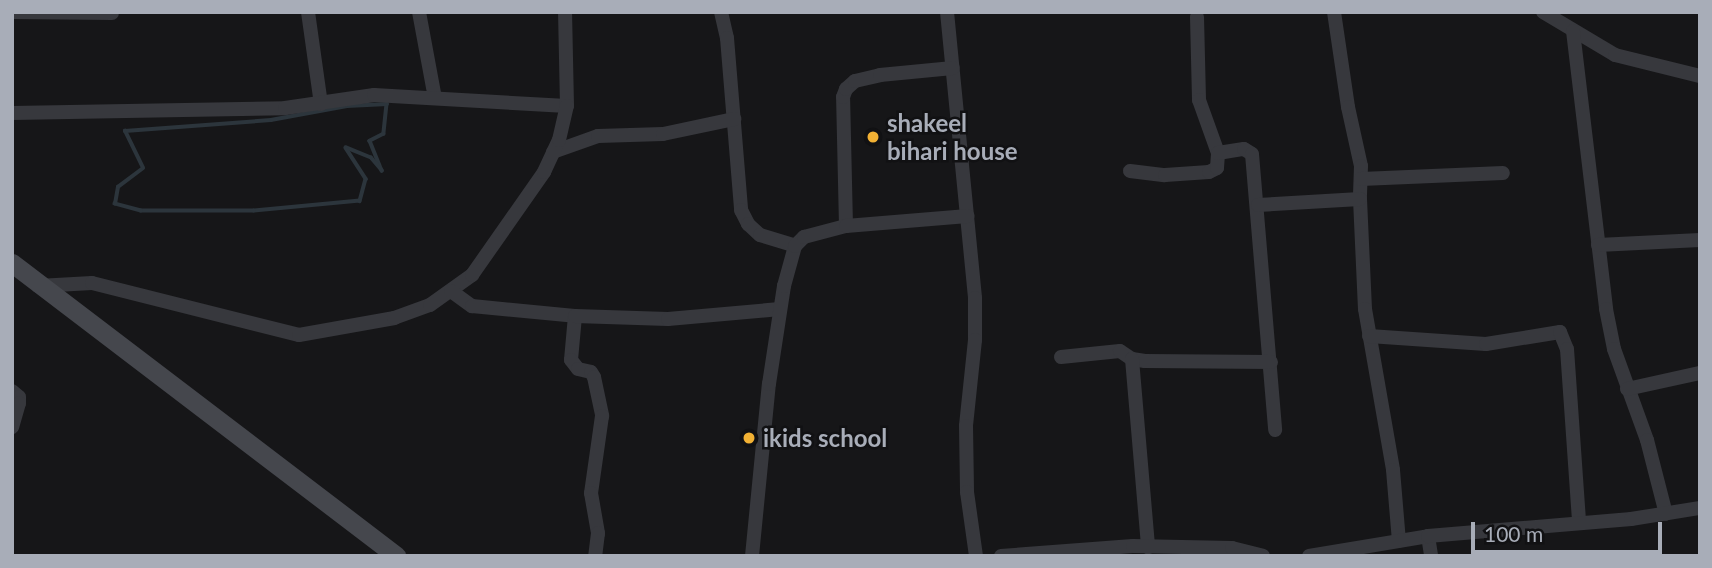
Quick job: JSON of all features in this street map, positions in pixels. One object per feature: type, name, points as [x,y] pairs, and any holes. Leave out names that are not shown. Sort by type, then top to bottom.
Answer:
[{"type":"main road","points":[[12,263],[38,286],[396,556]]},
{"type":"street","points":[[12,12],[112,13]]},
{"type":"street","points":[[308,12],[321,104]]},
{"type":"street","points":[[419,12],[435,98]]},
{"type":"street","points":[[38,286],[92,283],[299,335],[394,318],[430,304],[472,275],[544,172],[567,106],[565,12]]},
{"type":"street","points":[[721,12],[727,38],[741,210],[748,224],[760,235],[795,246]]},
{"type":"street","points":[[947,12],[975,298],[975,340],[966,426],[967,481],[976,556]]},
{"type":"street","points":[[1334,12],[1361,180],[1369,336],[1393,470],[1399,541]]},
{"type":"street","points":[[1543,12],[1615,55],[1700,76]]},
{"type":"street","points":[[1130,171],[1165,175],[1209,172],[1217,168],[1218,153],[1199,100],[1196,17]]},
{"type":"street","points":[[1573,31],[1598,245],[1614,349],[1647,440],[1666,514]]},
{"type":"street","points":[[846,226],[843,97],[846,89],[855,81],[880,75],[953,68]]},
{"type":"street","points":[[12,113],[285,108],[374,95],[567,106]]},
{"type":"street","points":[[553,152],[598,136],[663,134],[734,119]]},
{"type":"street","points":[[1218,153],[1244,149],[1250,151],[1258,205],[1275,430]]},
{"type":"street","points":[[1361,180],[1503,173]]},
{"type":"street","points":[[1258,205],[1360,199]]},
{"type":"street","points":[[752,556],[769,384],[780,309],[795,246],[804,237],[846,226],[968,216]]},
{"type":"street","points":[[1598,245],[1700,240]]},
{"type":"street","points":[[451,291],[472,306],[575,316],[668,319],[780,309]]},
{"type":"street","points":[[575,316],[571,360],[578,369],[591,372],[594,377],[602,416],[591,493],[598,533],[595,556]]},
{"type":"street","points":[[1369,336],[1486,344],[1560,332],[1567,349],[1579,522]]},
{"type":"street","points":[[1061,357],[1120,351],[1132,359],[1271,362]]},
{"type":"street","points":[[1132,359],[1148,547]]},
{"type":"street","points":[[1627,389],[1700,373]]},
{"type":"street","points":[[12,391],[19,397],[12,427]]},
{"type":"street","points":[[1309,556],[1428,536],[1666,514],[1700,508]]},
{"type":"street","points":[[1428,536],[1431,556]]},
{"type":"street","points":[[1001,556],[1148,547],[1165,551],[1233,548],[1263,556]]},
{"type":"waterway","points":[[387,104],[384,134],[370,141],[382,171],[371,158],[346,148],[366,179],[360,201],[254,211],[141,211],[115,204],[118,187],[143,168],[125,131],[271,120],[347,106],[387,104]]},
{"type":"place","name":"shakeel bihari house","points":[[873,137]]},
{"type":"place","name":"ikids school","points":[[749,438]]}]
